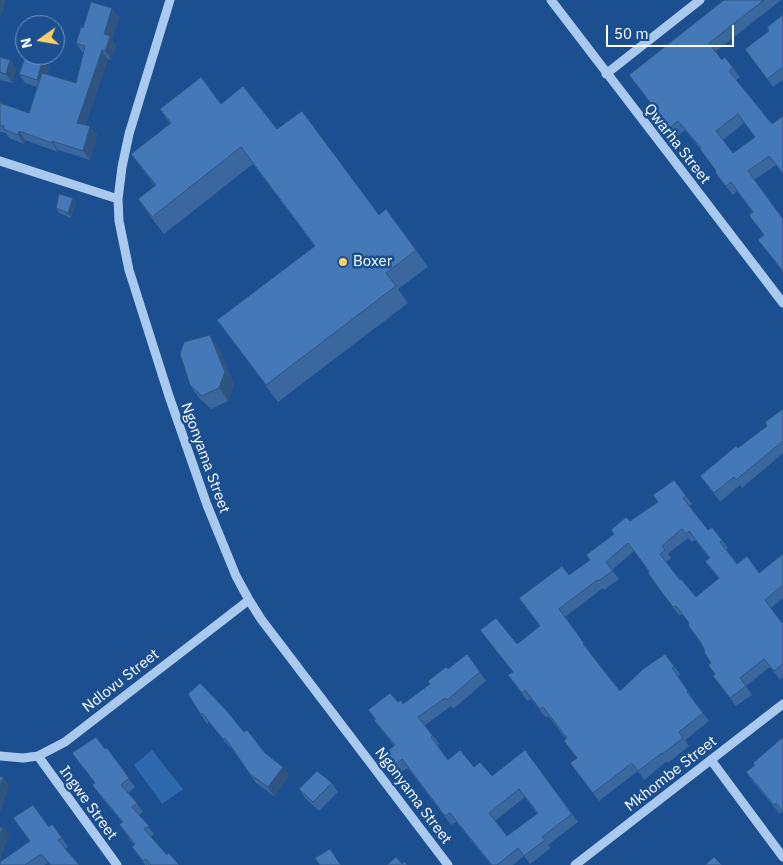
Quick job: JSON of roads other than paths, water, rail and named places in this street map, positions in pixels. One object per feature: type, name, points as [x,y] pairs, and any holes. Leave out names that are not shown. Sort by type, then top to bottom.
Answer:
[{"type":"street","name":"Ngonyama Street","points":[[170,0],[129,134],[118,199],[119,220],[129,270],[169,396],[207,505],[236,576],[249,600],[273,635],[448,865]]},
{"type":"street","name":"Qwarha Street","points":[[551,0],[783,303]]},
{"type":"street","points":[[606,74],[700,0]]},
{"type":"street","points":[[0,161],[118,199]]},
{"type":"street","name":"Ndlovu Street","points":[[0,756],[23,758],[38,756],[65,742],[249,600]]},
{"type":"street","name":"Mkhombe Street","points":[[575,865],[783,704]]},
{"type":"street","name":"Ingwe Street","points":[[38,756],[117,865]]},
{"type":"street","points":[[711,760],[783,857]]},
{"type":"place","name":"Boxer","points":[[343,262]]}]
